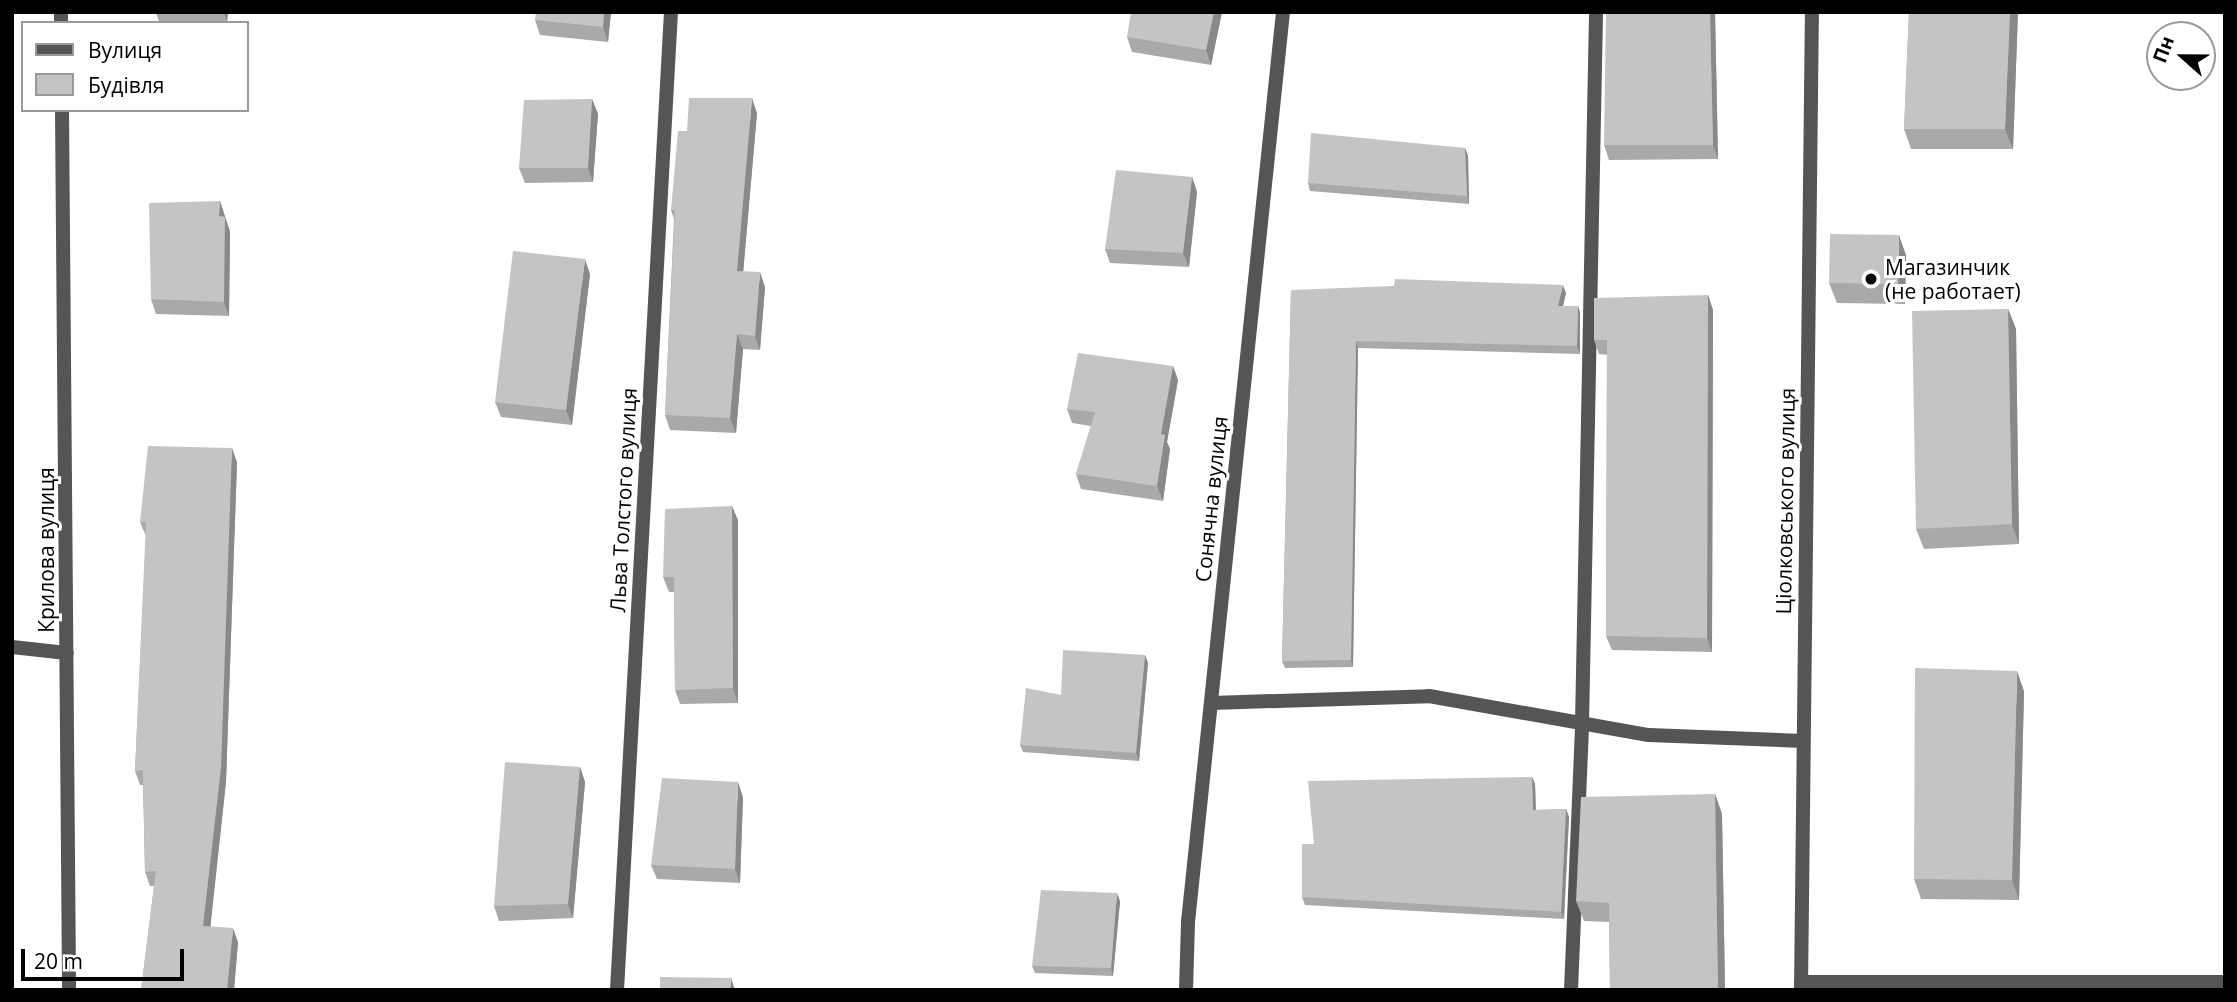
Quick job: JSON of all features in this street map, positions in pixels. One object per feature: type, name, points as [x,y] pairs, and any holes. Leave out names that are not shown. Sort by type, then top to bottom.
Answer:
[{"type":"street","name":"Льва Толстого вулиця","points":[[617,990],[671,12]]},
{"type":"street","name":"Сонячна вулиця","points":[[1186,990],[1188,922],[1283,12]]},
{"type":"street","points":[[1571,990],[1582,723],[1596,12]]},
{"type":"street","name":"Ціолковського вулиця","points":[[1801,986],[1812,12]]},
{"type":"street","name":"Крилова вулиця","points":[[62,112],[69,990]]},
{"type":"street","points":[[12,646],[67,653]]},
{"type":"street","points":[[1211,704],[1429,696],[1649,736],[1803,741]]},
{"type":"street","points":[[1801,986],[2225,982]]},
{"type":"building","points":[[536,12],[604,12],[603,27],[535,20]]},
{"type":"building","points":[[1131,12],[1214,12],[1206,50],[1127,37]]},
{"type":"building","points":[[1606,12],[1710,12],[1713,145],[1604,145]]},
{"type":"building","points":[[1909,12],[2010,12],[2005,129],[1904,129]]},
{"type":"building","points":[[689,98],[752,98],[737,271],[760,272],[755,336],[737,334],[730,418],[665,415],[675,210],[671,210],[678,131],[687,131]]},
{"type":"building","points":[[592,99],[588,168],[519,168],[524,100]]},
{"type":"building","points":[[1311,133],[1465,148],[1467,196],[1308,183]]},
{"type":"building","points":[[1116,170],[1192,177],[1183,253],[1105,249]]},
{"type":"building","points":[[220,201],[219,216],[225,217],[224,302],[151,299],[149,203]]},
{"type":"building","points":[[1830,234],[1899,235],[1898,284],[1829,283]]},
{"type":"building","points":[[513,251],[585,259],[566,410],[495,402]]},
{"type":"building","points":[[1395,279],[1563,285],[1558,306],[1578,306],[1577,346],[1356,341],[1351,660],[1282,661],[1291,290],[1394,286]]},
{"type":"building","points":[[1708,295],[1707,638],[1606,636],[1607,340],[1594,340],[1594,298]]},
{"type":"building","points":[[2008,309],[2012,524],[1916,529],[1912,311]]},
{"type":"building","points":[[1078,353],[1173,366],[1161,434],[1165,435],[1157,486],[1076,474],[1095,412],[1067,409]]},
{"type":"building","points":[[148,446],[232,448],[221,768],[203,926],[233,928],[227,990],[141,990],[156,871],[145,872],[143,770],[135,771],[146,522],[140,522]]},
{"type":"building","points":[[732,506],[733,688],[675,690],[674,577],[663,577],[665,509]]},
{"type":"building","points":[[1063,650],[1145,655],[1136,753],[1020,745],[1026,688],[1061,695]]},
{"type":"building","points":[[1915,668],[2017,671],[2012,880],[1914,879]]},
{"type":"building","points":[[505,762],[580,767],[568,904],[494,906]]},
{"type":"building","points":[[1532,777],[1533,810],[1566,809],[1561,912],[1302,897],[1302,844],[1314,844],[1308,781]]},
{"type":"building","points":[[662,778],[738,782],[735,869],[651,865]]},
{"type":"building","points":[[1715,794],[1718,990],[1610,990],[1609,903],[1576,901],[1581,797]]},
{"type":"building","points":[[1041,890],[1117,893],[1111,968],[1032,966]]},
{"type":"building","points":[[660,977],[731,978],[730,990],[660,990]]},
{"type":"place","name":"Магазинчик (не работает)","points":[[1871,279]]}]
